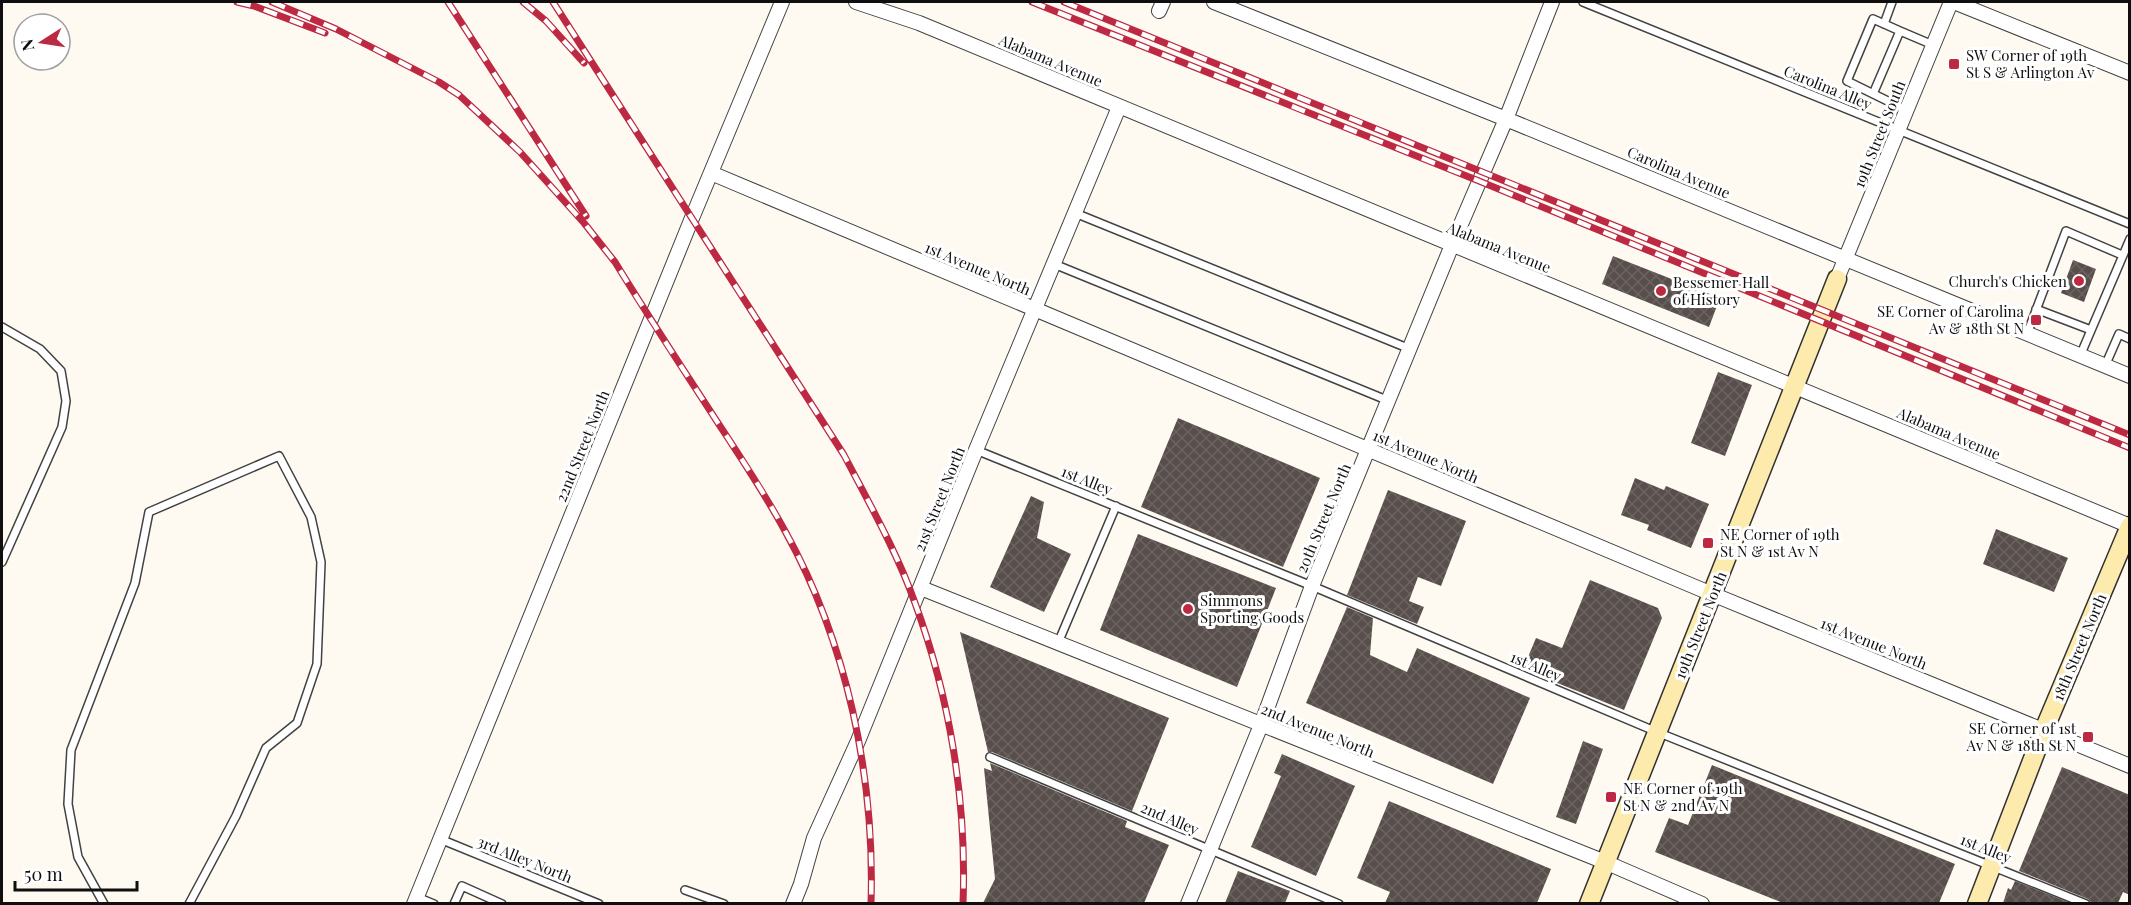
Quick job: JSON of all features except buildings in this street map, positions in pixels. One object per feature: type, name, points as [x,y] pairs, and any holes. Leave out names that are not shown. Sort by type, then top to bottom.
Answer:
[{"type":"street","name":"22nd Street North","points":[[415,900],[782,2]]},
{"type":"street","name":"Alabama Avenue","points":[[856,2],[919,23],[2130,526]]},
{"type":"street","name":"Carolina Avenue","points":[[1214,2],[1506,119],[2130,376]]},
{"type":"street","name":"20th Street North","points":[[1188,903],[1261,725],[1312,586],[1506,119],[1552,2]]},
{"type":"street","name":"19th Street South","points":[[1837,279],[1933,45],[1953,2]]},
{"type":"street","points":[[1953,2],[2130,73]]},
{"type":"street","name":"21st Street North","points":[[793,903],[814,838],[858,741],[1119,107]]},
{"type":"street","name":"1st Avenue North","points":[[711,173],[1712,594],[2130,766]]},
{"type":"street","name":"19th Street North","points":[[1589,903],[1837,279]]},
{"type":"street","name":"18th Street North","points":[[1977,903],[2044,730],[2130,526]]},
{"type":"street","name":"2nd Avenue North","points":[[921,588],[1702,903]]},
{"type":"lane","name":"Carolina Alley","points":[[1583,2],[2130,224]]},
{"type":"lane","points":[[1884,24],[1892,2]]},
{"type":"lane","points":[[1906,110],[1847,81],[1873,20],[1933,45]]},
{"type":"lane","points":[[1873,94],[1900,31]]},
{"type":"lane","points":[[1075,213],[1410,349]]},
{"type":"lane","points":[[2027,334],[2066,231],[2122,255]]},
{"type":"lane","points":[[2080,356],[2130,239]]},
{"type":"lane","points":[[1054,264],[1389,401]]},
{"type":"lane","points":[[2036,309],[2091,330]]},
{"type":"lane","points":[[2,327],[40,349],[61,371],[66,401],[62,427],[2,562]]},
{"type":"lane","points":[[2105,366],[2119,334],[2130,339]]},
{"type":"lane","name":"1st Alley","points":[[976,450],[1312,586],[1657,732],[2086,903]]},
{"type":"lane","points":[[104,903],[78,857],[68,804],[71,750],[135,583],[149,512],[279,456],[311,517],[321,562],[317,664],[297,723],[266,748],[236,816],[189,903]]},
{"type":"lane","points":[[1058,643],[1116,507]]},
{"type":"lane","name":"2nd Alley","points":[[990,757],[1339,903]]},
{"type":"lane","name":"3rd Alley North","points":[[440,839],[599,903]]},
{"type":"lane","points":[[454,903],[462,886],[502,903]]},
{"type":"lane","points":[[685,890],[724,903]]},
{"type":"lane","points":[[415,900],[434,903]]},
{"type":"railway","points":[[237,2],[254,6],[325,33]]},
{"type":"railway","points":[[272,2],[336,29],[439,82],[459,95],[520,152],[584,223],[615,262],[769,503],[807,574],[825,619],[841,664],[862,759],[868,807],[871,904]]},
{"type":"railway","points":[[448,2],[586,216]]},
{"type":"railway","points":[[523,2],[546,21],[584,63]]},
{"type":"railway","points":[[553,2],[844,455],[900,565],[927,639],[947,713],[959,789],[964,866],[963,904]]},
{"type":"railway","points":[[1032,2],[1479,181],[2130,448]]},
{"type":"railway","points":[[1064,2],[2130,435]]},
{"type":"place","name":"SW Corner of 19th St S & Arlington Av","points":[[1954,64]]},
{"type":"place","name":"Church's Chicken","points":[[2079,281]]},
{"type":"place","name":"Bessemer Hall of History","points":[[1661,291]]},
{"type":"place","name":"SE Corner of Carolina Av & 18th St N","points":[[2036,320]]},
{"type":"place","name":"NE Corner of 19th St N & 1st Av N","points":[[1708,543]]},
{"type":"place","name":"Simmons Sporting Goods","points":[[1188,609]]},
{"type":"place","name":"SE Corner of 1st Av N & 18th St N","points":[[2088,737]]},
{"type":"place","name":"NE Corner of 19th St N & 2nd Av N","points":[[1611,797]]}]
